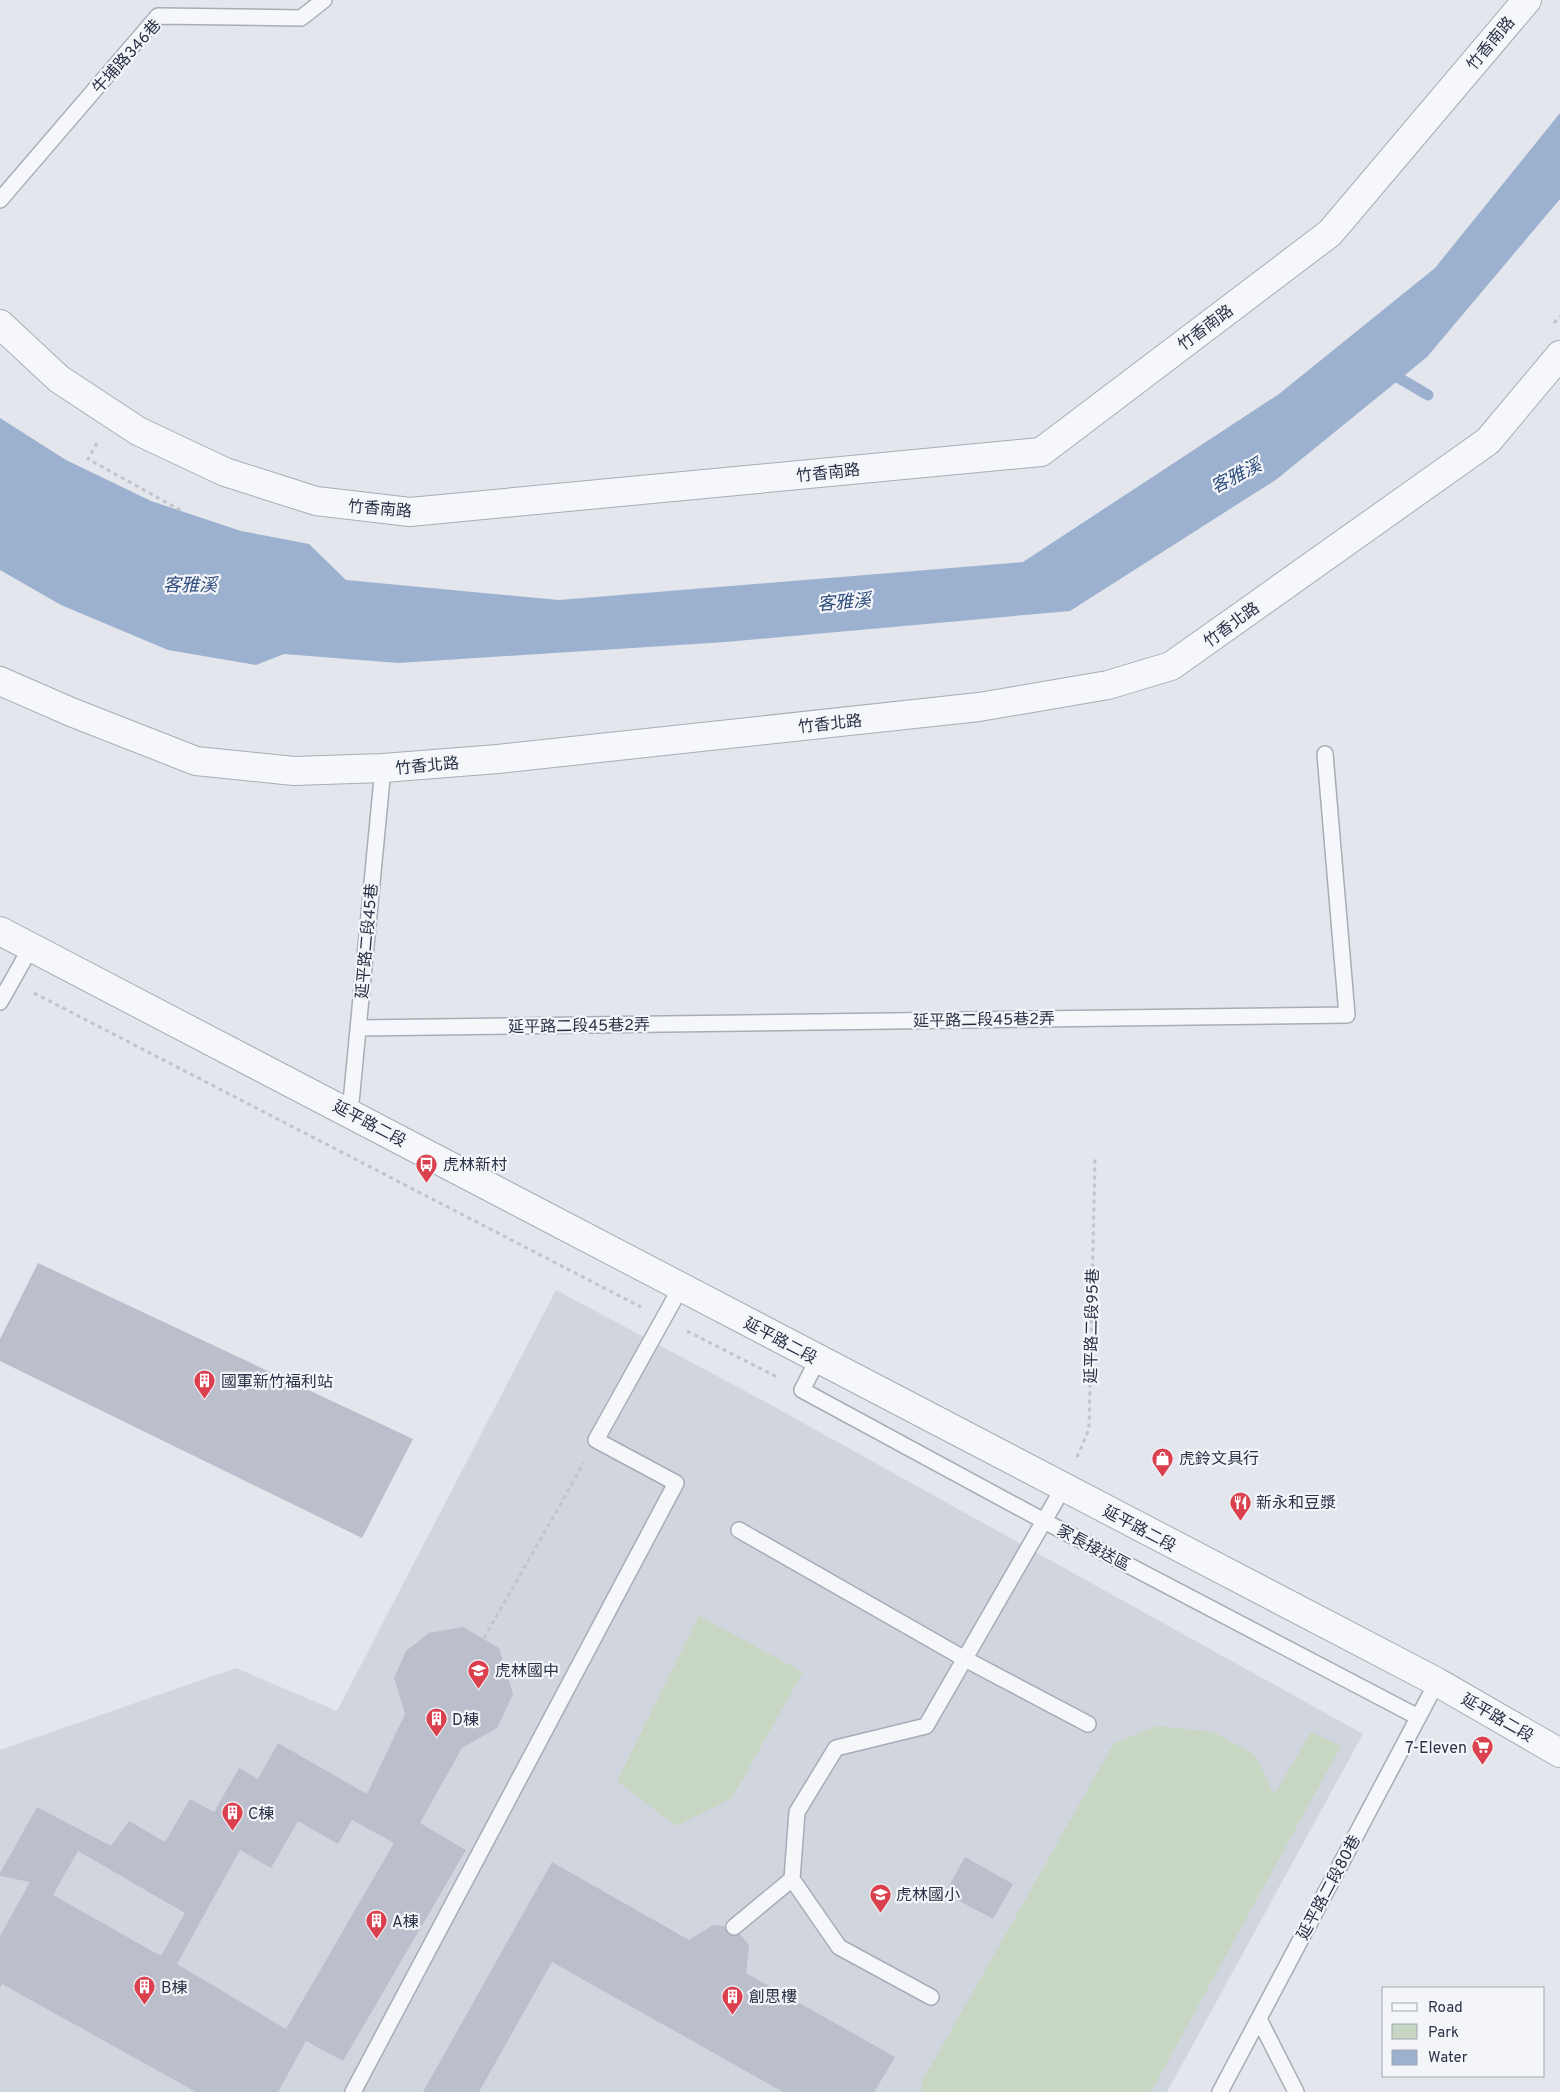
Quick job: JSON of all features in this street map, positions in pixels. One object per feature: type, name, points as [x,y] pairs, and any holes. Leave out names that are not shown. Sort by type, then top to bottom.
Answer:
[{"type":"street","name":"竹香南路","points":[[0,324],[59,379],[138,431],[234,475],[316,501],[410,512],[1041,452],[1330,233],[1527,0]]},
{"type":"street","name":"竹香北路","points":[[0,681],[71,712],[196,761],[294,770],[383,768],[518,757],[979,707],[1108,685],[1171,666],[1488,440],[1560,354]]},
{"type":"street","name":"延平路二段","points":[[0,930],[1063,1488],[1437,1682],[1560,1754]]},
{"type":"lane","name":"牛埔路346巷","points":[[0,200],[158,16],[301,18],[324,0]]},
{"type":"lane","name":"延平路二段45巷2弄","points":[[358,1028],[1347,1015],[1325,754]]},
{"type":"lane","name":"延平路二段45巷","points":[[350,1113],[383,768]]},
{"type":"lane","points":[[0,1002],[30,947]]},
{"type":"lane","points":[[353,2092],[676,1483],[596,1440],[681,1287]]},
{"type":"lane","points":[[802,1390],[818,1359]]},
{"type":"lane","name":"家長接送區","points":[[802,1390],[1044,1521],[1418,1717]]},
{"type":"lane","points":[[931,1998],[839,1947],[792,1879],[797,1812],[836,1748],[926,1726],[1063,1488]]},
{"type":"lane","points":[[739,1530],[965,1659],[1088,1724]]},
{"type":"lane","name":"延平路二段80巷","points":[[1220,2092],[1437,1682]]},
{"type":"lane","points":[[734,1927],[792,1879]]},
{"type":"lane","points":[[1259,2019],[1296,2092]]},
{"type":"path","points":[[1554,324],[1560,316]]},
{"type":"path","points":[[114,415],[88,459],[182,511]]},
{"type":"path","points":[[11,982],[802,1390]]},
{"type":"path","name":"延平路二段95巷","points":[[1063,1488],[1089,1429],[1095,1158]]},
{"type":"path","points":[[484,1638],[596,1440]]},
{"type":"shaded area","points":[[556,1290],[760,1399],[1363,1734],[1167,2092],[0,2092],[0,1750],[236,1668],[337,1711]]},
{"type":"green space","points":[[699,1616],[803,1672],[732,1798],[676,1826],[617,1781]]},
{"type":"green space","points":[[1158,1726],[1214,1732],[1256,1756],[1274,1795],[1311,1732],[1341,1746],[1151,2092],[921,2092],[923,2080],[1114,1743]]},
{"type":"water","name":"客雅溪","points":[[1560,113],[1560,199],[1427,357],[1277,479],[1070,611],[726,642],[398,663],[284,654],[256,665],[168,650],[61,605],[0,570],[0,418],[66,460],[151,501],[241,531],[309,544],[346,580],[559,600],[1023,562],[1279,394],[1435,268]]},
{"type":"building","name":"國軍新竹福利站","points":[[38,1263],[413,1439],[362,1538],[0,1361],[0,1339]]},
{"type":"building","points":[[463,1627],[499,1648],[513,1694],[497,1728],[462,1748],[420,1823],[466,1850],[343,2061],[306,2041],[278,2092],[196,2092],[2,1984],[0,1988],[0,1936],[30,1882],[0,1876],[0,1873],[37,1807],[111,1846],[129,1821],[165,1842],[190,1799],[214,1812],[239,1768],[258,1779],[278,1743],[367,1794],[405,1714],[394,1678],[406,1651],[429,1633]],"holes":[[[352,1820],[394,1843],[286,2029],[177,1964],[240,1850],[271,1868],[298,1821],[338,1844]],[[78,1851],[185,1913],[161,1956],[53,1895]]]},
{"type":"building","points":[[965,1857],[1013,1884],[993,1919],[945,1893]]},
{"type":"building","name":"創思樓","points":[[552,1862],[689,1940],[713,1925],[734,1927],[749,1945],[746,1973],[895,2057],[874,2092],[783,2092],[552,1962],[479,2092],[423,2092]]},
{"type":"waterway","points":[[1387,371],[1428,395]]},
{"type":"place","name":"虎林新村","points":[[427,1183]]},
{"type":"place","name":"國軍新竹福利站","points":[[205,1400]]},
{"type":"place","name":"虎鈴文具行","points":[[1163,1477]]},
{"type":"place","name":"新永和豆漿","points":[[1240,1521]]},
{"type":"place","name":"虎林國中","points":[[479,1689]]},
{"type":"place","name":"D棟","points":[[436,1738]]},
{"type":"place","name":"7-Eleven","points":[[1483,1766]]},
{"type":"place","name":"C棟","points":[[232,1832]]},
{"type":"place","name":"虎林國小","points":[[880,1913]]},
{"type":"place","name":"A棟","points":[[376,1940]]},
{"type":"place","name":"B棟","points":[[145,2006]]},
{"type":"place","name":"創思樓","points":[[733,2015]]}]
